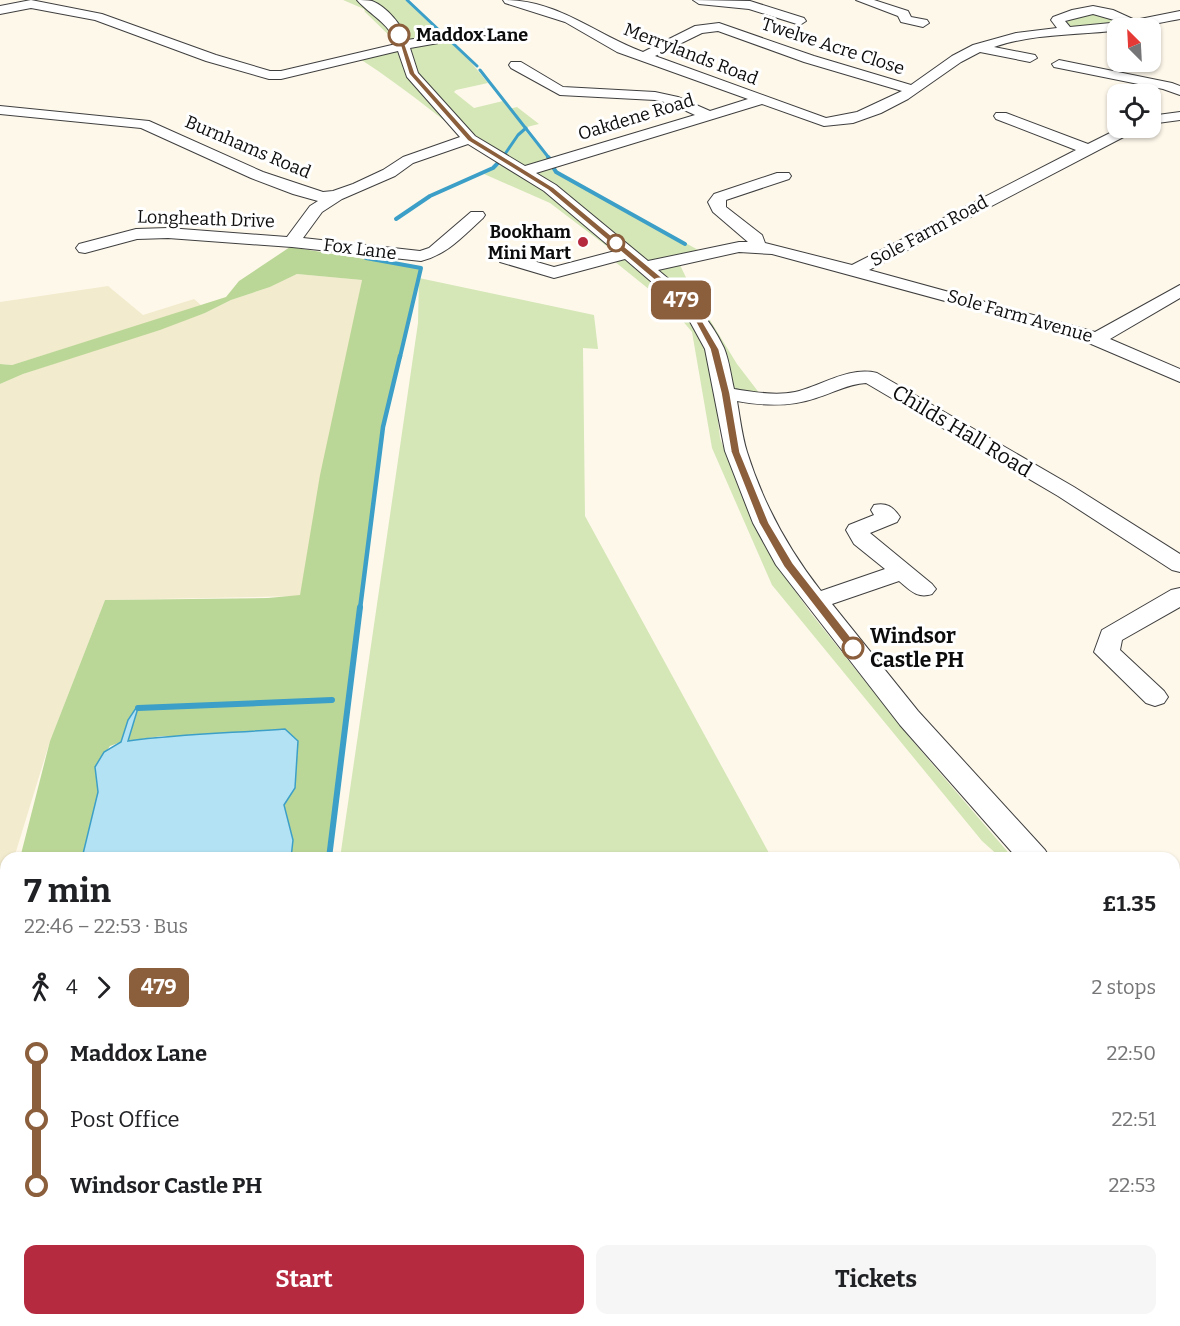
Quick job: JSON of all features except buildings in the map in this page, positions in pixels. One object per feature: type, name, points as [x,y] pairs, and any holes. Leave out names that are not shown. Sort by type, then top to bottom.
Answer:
[{"type":"street","points":[[363,0],[386,17],[398,31],[412,74],[471,139],[550,188],[646,267],[696,316],[714,349],[726,393],[736,452],[764,523],[788,565],[909,718],[1030,852]]},
{"type":"street","name":"Merrylands Road","points":[[509,0],[570,18],[613,45],[643,57],[761,100],[833,123],[884,105],[913,90],[948,64],[977,48],[1033,33],[1107,26]]},
{"type":"street","points":[[699,0],[750,5],[800,21]]},
{"type":"street","points":[[862,0],[896,10],[906,16],[905,19],[923,23]]},
{"type":"street","points":[[0,10],[29,4],[102,18],[211,58],[269,75],[281,75],[402,45],[486,31],[491,34]]},
{"type":"street","points":[[1163,4],[1180,10]]},
{"type":"street","points":[[1067,30],[1057,20],[1081,9],[1106,11],[1122,18]]},
{"type":"street","name":"Merrylands Road","points":[[1161,19],[1180,15]]},
{"type":"street","points":[[698,17],[713,27]]},
{"type":"street","points":[[643,57],[694,31],[713,27]]},
{"type":"street","name":"Twelve Acre Close","points":[[713,27],[724,28],[809,59],[913,90]]},
{"type":"street","points":[[977,48],[1030,58]]},
{"type":"street","points":[[1059,64],[1155,83],[1180,91]]},
{"type":"street","points":[[516,65],[561,91],[656,96],[710,116]]},
{"type":"street","name":"Oakdene Road","points":[[522,172],[761,100]]},
{"type":"street","points":[[0,120],[8,111]]},
{"type":"street","name":"Burnhams Road","points":[[8,111],[144,124],[299,191],[319,197],[336,196],[370,183],[408,160],[471,139]]},
{"type":"street","points":[[1001,116],[1087,149]]},
{"type":"street","points":[[1161,119],[1180,116]]},
{"type":"street","name":"Sole Farm Road","points":[[646,267],[732,248],[757,246],[855,270],[1110,138]]},
{"type":"street","points":[[757,246],[756,239],[719,209],[716,202],[720,197],[783,176]]},
{"type":"street","name":"Fox Lane","points":[[292,242],[316,210],[336,196]]},
{"type":"street","name":"Fox Lane","points":[[292,242],[421,256],[435,252],[477,215]]},
{"type":"street","name":"Longheath Drive","points":[[85,248],[136,234],[168,233],[292,242]]},
{"type":"street","points":[[506,258],[554,273],[629,254]]},
{"type":"street","name":"Sole Farm Avenue","points":[[855,270],[1098,338],[1180,376]]},
{"type":"street","points":[[1098,338],[1180,290]]},
{"type":"street","name":"Childs Hall Road","points":[[726,393],[770,401],[801,397],[856,376],[870,377],[1009,458],[1151,545],[1180,566]]},
{"type":"street","points":[[882,510],[889,517],[856,530],[862,539],[924,589]]},
{"type":"street","points":[[815,601],[903,571]]},
{"type":"street","points":[[1155,697],[1107,652],[1111,636],[1180,597]]},
{"type":"shaded area","points":[[297,274],[362,280],[300,596],[105,600],[50,741],[16,852],[0,852],[0,384],[23,374],[205,313],[231,300],[270,287]]},
{"type":"shaded area","points":[[108,286],[143,315],[194,299],[202,306],[12,365],[0,364],[0,302]]},
{"type":"green space","points":[[343,0],[405,0],[470,61],[488,83],[454,92],[474,108],[503,101],[509,109],[517,107],[539,124],[523,128],[560,173],[700,251],[680,265],[694,294],[737,364],[760,394],[715,393],[720,438],[741,494],[771,557],[810,612],[910,738],[1008,852],[994,852],[982,841],[772,585],[712,448],[692,332],[671,307],[614,261],[621,257],[550,203],[484,174],[502,164],[397,84],[360,59],[397,43],[364,9]]},
{"type":"green space","points":[[1087,10],[1113,18],[1107,18],[1107,24],[1079,27],[1066,24],[1061,20]]},
{"type":"green space","points":[[290,247],[421,268],[383,427],[330,852],[292,852],[293,840],[284,805],[295,788],[197,736],[162,736],[127,741],[138,708],[128,720],[121,742],[110,746],[95,767],[99,792],[84,852],[22,852],[50,741],[105,600],[268,598],[300,595],[320,475],[362,280],[297,274],[270,287],[231,300],[205,313],[160,330],[23,374],[0,384],[0,364],[12,365],[226,297],[239,281]]},
{"type":"green space","points":[[419,278],[594,315],[598,349],[583,348],[585,516],[768,852],[341,852],[418,323]]},
{"type":"water","points":[[138,708],[128,741],[285,729],[298,741],[295,788],[284,805],[293,840],[292,852],[83,852],[98,792],[95,767],[104,752],[121,742],[128,720]]},
{"type":"waterway","points":[[407,0],[477,66]]},
{"type":"waterway","points":[[480,70],[526,128]]},
{"type":"waterway","points":[[505,154],[526,128]]},
{"type":"waterway","points":[[526,128],[549,158]]},
{"type":"waterway","points":[[396,219],[430,196],[493,168],[499,162]]},
{"type":"waterway","points":[[553,167],[556,172],[685,244]]},
{"type":"waterway","points":[[366,258],[421,268],[400,357]]},
{"type":"waterway","points":[[360,609],[383,427],[400,356]]},
{"type":"waterway","points":[[330,852],[360,607]]},
{"type":"waterway","points":[[138,708],[332,700]]},
{"type":"bus line","name":"479","points":[[399,35],[412,74],[471,139],[550,188],[674,292],[696,316],[714,349],[726,393],[736,452],[764,523],[788,565],[853,648]]},
{"type":"place","name":"Maddox Lane","points":[[399,35]]},
{"type":"place","name":"Bookham Mini Mart","points":[[583,242]]},
{"type":"place","name":"Windsor Castle PH","points":[[853,648]]}]
